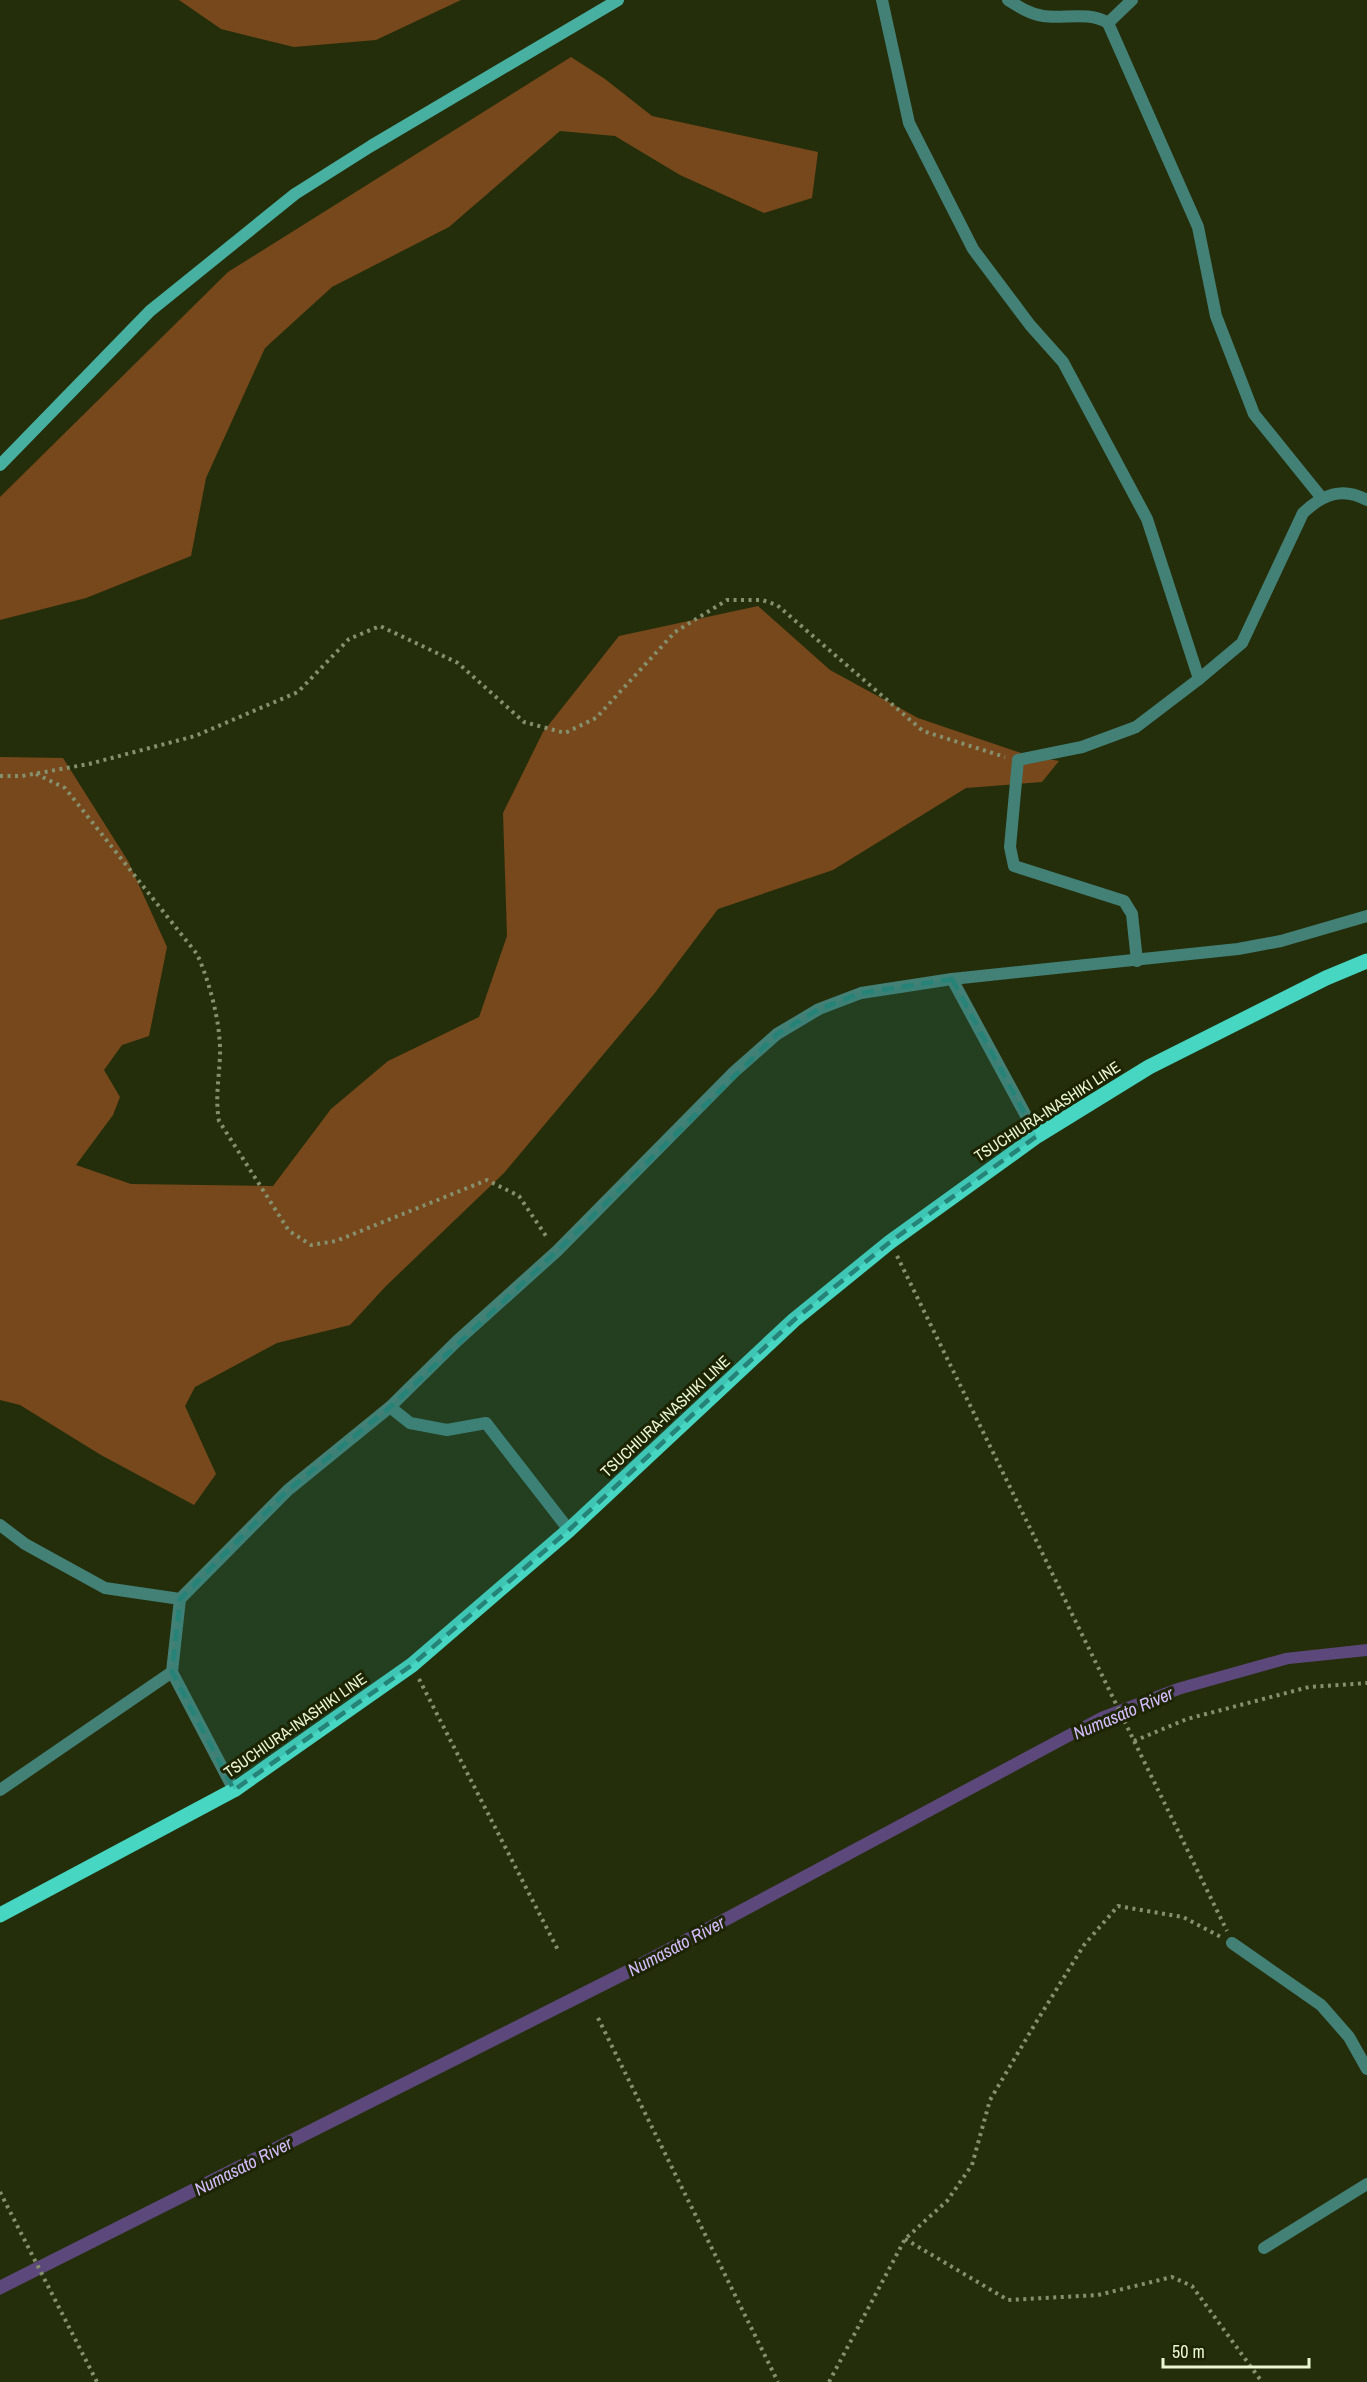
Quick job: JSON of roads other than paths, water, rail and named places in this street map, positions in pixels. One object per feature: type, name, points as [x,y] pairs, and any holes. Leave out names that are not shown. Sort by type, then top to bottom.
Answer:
[{"type":"main road","name":"TSUCHIURA-INASHIKI LINE","points":[[0,1915],[234,1790],[412,1665],[569,1530],[794,1320],[890,1242],[1037,1136],[1149,1067],[1326,978],[1367,961]]},
{"type":"street","points":[[0,465],[150,310],[295,194],[371,146],[618,0]]},
{"type":"street","points":[[882,0],[909,123],[973,249],[1030,325],[1063,362],[1147,519],[1199,679]]},
{"type":"street","points":[[1008,0],[1025,10],[1042,16],[1099,17],[1108,23],[1198,227],[1216,316],[1254,414],[1321,496]]},
{"type":"street","points":[[1108,23],[1132,0]]},
{"type":"street","points":[[1137,961],[1132,914],[1124,901],[1014,866],[1011,847],[1018,760],[1082,747],[1136,727],[1242,643],[1303,513],[1321,496],[1344,493],[1367,500]]},
{"type":"street","points":[[234,1790],[172,1672],[180,1599],[288,1490],[390,1407],[457,1341],[556,1251],[734,1072],[777,1034],[819,1009],[861,993],[952,979],[1238,949],[1281,941],[1367,916]]},
{"type":"street","points":[[952,979],[1037,1136]]},
{"type":"street","points":[[390,1407],[410,1423],[447,1430],[486,1423],[569,1530]]},
{"type":"street","points":[[0,1525],[25,1544],[105,1588],[180,1599]]},
{"type":"street","points":[[0,1790],[172,1672]]},
{"type":"street","points":[[1232,1943],[1321,2005],[1349,2037],[1367,2069]]},
{"type":"street","points":[[1264,2248],[1367,2184]]},
{"type":"water","name":"Numasato River","points":[[1367,1644],[1367,1656],[1289,1664],[1182,1694],[1105,1723],[636,1975],[0,2295],[0,2280],[628,1964],[1100,1712],[1177,1683],[1285,1653]]}]
